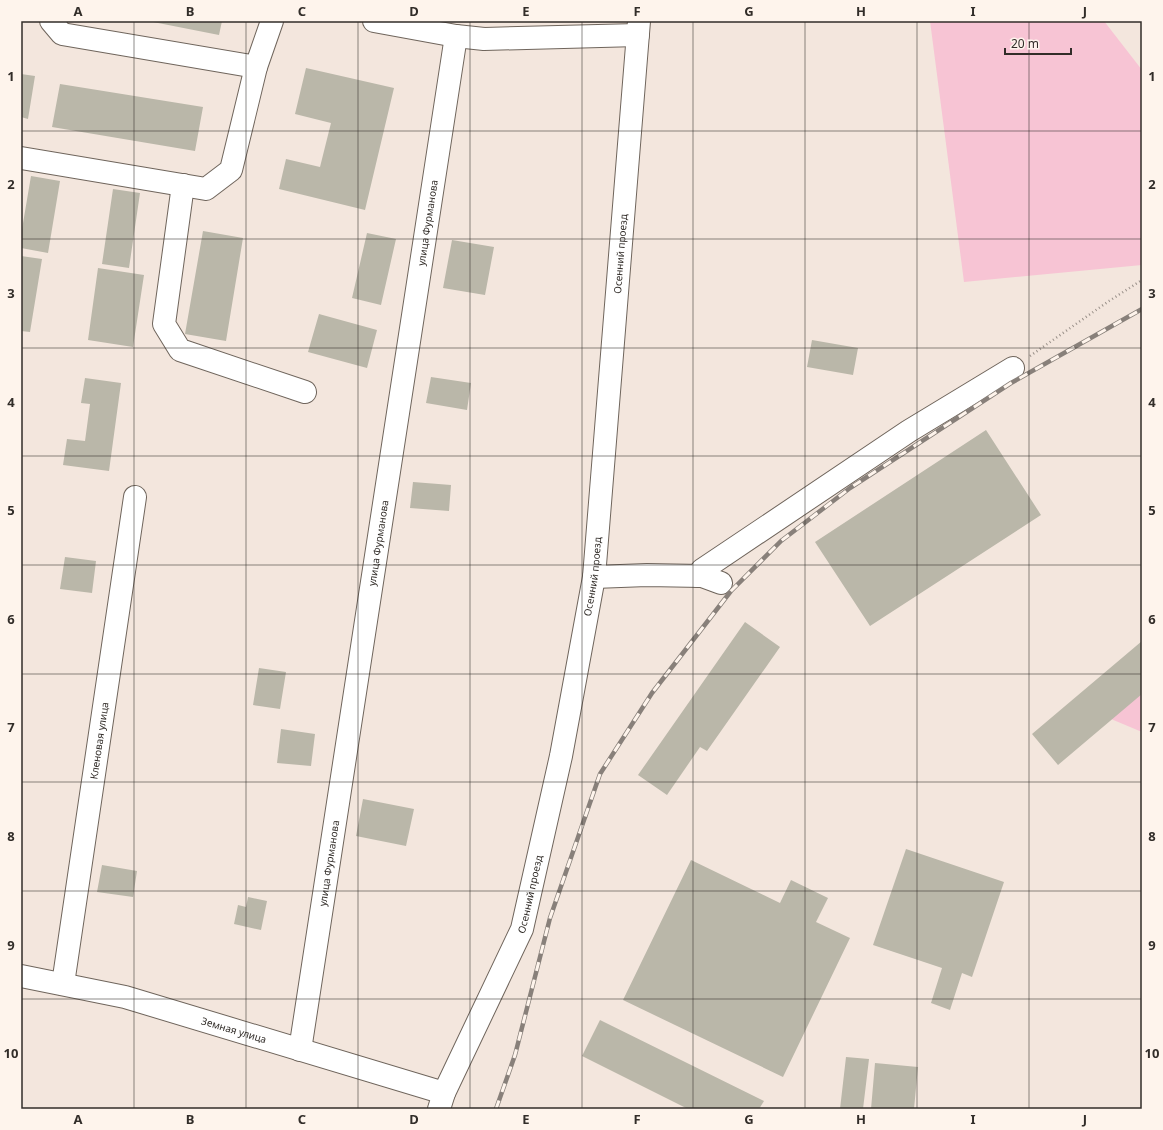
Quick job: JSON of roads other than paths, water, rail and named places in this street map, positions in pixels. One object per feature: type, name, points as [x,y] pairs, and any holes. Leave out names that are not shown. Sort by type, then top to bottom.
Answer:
[{"type":"street","points":[[51,21],[62,34],[256,67]]},
{"type":"street","points":[[21,158],[206,189],[231,170],[256,67],[272,21]]},
{"type":"street","points":[[374,21],[456,36],[485,30],[638,28]]},
{"type":"street","name":"Осенний проезд","points":[[442,1101],[522,929],[560,756],[594,577],[638,28]]},
{"type":"street","name":"улица Фурманова","points":[[300,1050],[456,36]]},
{"type":"street","points":[[183,185],[164,324],[180,350],[305,392]]},
{"type":"street","points":[[698,576],[702,570],[909,431],[1012,368]]},
{"type":"street","name":"Кленовая улица","points":[[63,984],[135,498]]},
{"type":"street","points":[[594,577],[647,575],[698,576],[721,584]]},
{"type":"street","name":"Земная улица","points":[[21,976],[125,997],[300,1050],[442,1101]]},
{"type":"railway","points":[[496,1109],[515,1055],[550,918],[600,774],[652,693],[731,591],[781,541],[850,488],[1011,383],[1142,309]]}]
